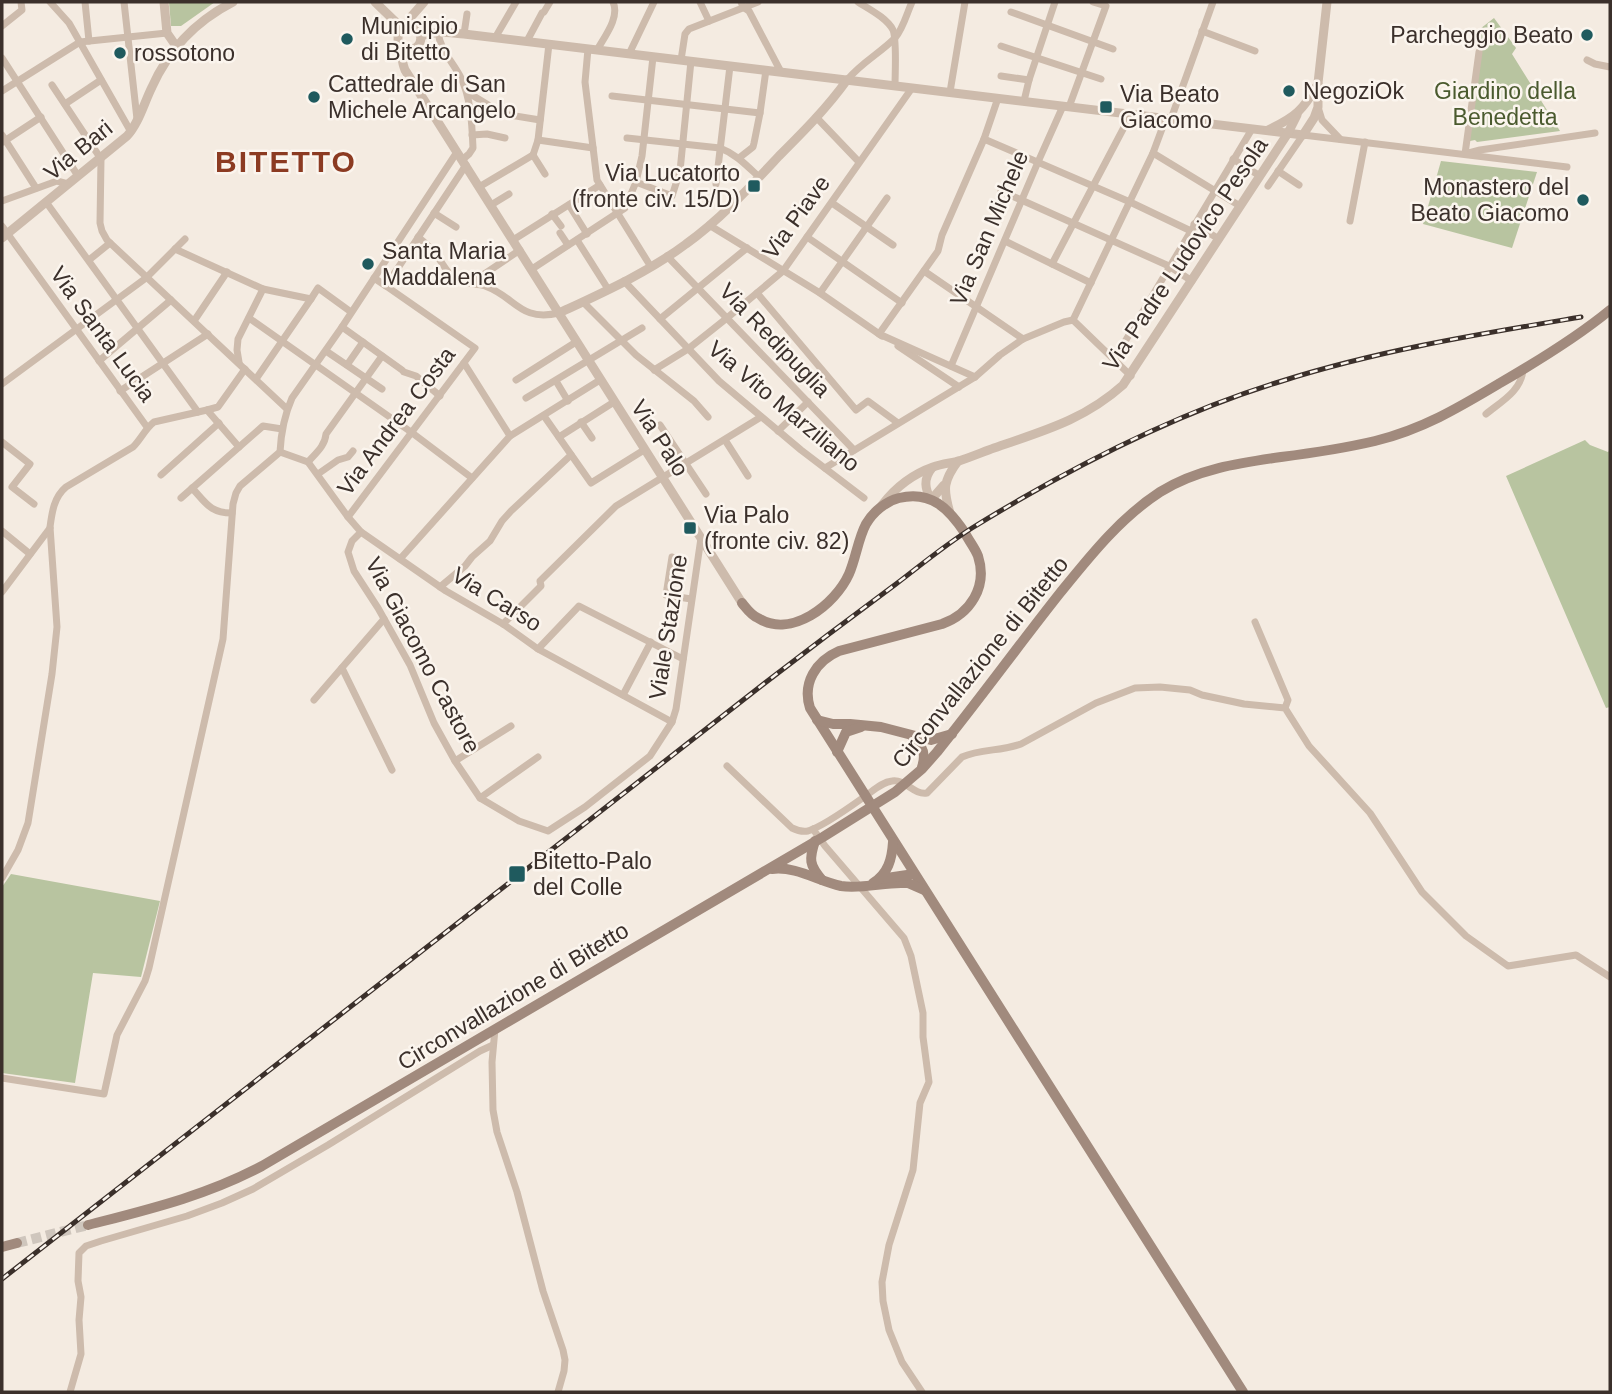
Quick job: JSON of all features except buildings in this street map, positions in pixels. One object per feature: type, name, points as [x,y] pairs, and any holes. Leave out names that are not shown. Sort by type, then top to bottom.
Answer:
[{"type":"main road","name":"Circonvallazione di Bitetto","points":[[88,1225],[173,1203],[236,1180],[312,1138],[862,814],[908,783],[952,733],[1039,619],[1098,548],[1128,516],[1162,491],[1185,479],[1222,467],[1375,440],[1436,420],[1523,370],[1594,324],[1610,310]]},
{"type":"main road","points":[[879,509],[893,500],[916,497],[932,500],[944,508],[973,546],[980,565],[980,583],[968,608],[953,620],[827,656],[813,675],[807,691],[807,700],[893,841],[911,878],[924,890],[1243,1392]]},
{"type":"main road","name":"Via Palo","points":[[742,603],[758,619],[769,623],[794,622],[818,610],[842,587],[867,522],[879,509]]},
{"type":"main road","points":[[817,720],[833,724],[881,727],[931,740],[952,733]]},
{"type":"main road","points":[[825,733],[833,724]]},
{"type":"main road","points":[[825,733],[846,732],[867,725]]},
{"type":"main road","points":[[837,752],[846,732]]},
{"type":"main road","points":[[910,736],[922,746],[925,758],[922,769]]},
{"type":"main road","points":[[819,839],[811,860],[822,880]]},
{"type":"main road","points":[[880,879],[890,864],[893,841]]},
{"type":"main road","points":[[768,869],[789,869],[851,887],[911,878]]},
{"type":"main road","points":[[868,885],[880,879],[911,878]]},
{"type":"main road","points":[[2,1247],[17,1243]]},
{"type":"street","points":[[2,26],[22,10],[21,2]]},
{"type":"street","points":[[50,2],[85,41],[101,80],[131,132]]},
{"type":"street","points":[[85,2],[85,41]]},
{"type":"street","points":[[124,2],[137,120]]},
{"type":"street","points":[[164,2],[167,33],[176,46]]},
{"type":"street","name":"Via Bari","points":[[3,233],[101,159],[131,132],[158,75],[176,46],[195,26],[233,2]]},
{"type":"street","points":[[375,2],[406,27],[416,29],[421,41],[418,47],[412,50],[405,49],[398,41],[400,32],[406,27],[424,2]]},
{"type":"street","points":[[495,38],[516,2]]},
{"type":"street","points":[[527,41],[541,13],[550,2]]},
{"type":"street","points":[[613,2],[616,15],[593,49],[585,82],[597,180],[651,267]]},
{"type":"street","points":[[629,54],[654,2]]},
{"type":"street","points":[[700,2],[709,22]]},
{"type":"street","points":[[636,182],[672,196],[680,171],[686,105],[685,34],[689,29],[742,5],[758,2]]},
{"type":"street","points":[[858,2],[892,29],[895,38],[895,86]]},
{"type":"street","points":[[418,237],[433,250],[453,278],[488,287],[521,309],[540,317],[558,313],[583,302],[651,267],[709,225],[833,99],[857,68],[895,38],[912,2]]},
{"type":"street","points":[[950,92],[965,2]]},
{"type":"street","points":[[1024,101],[1055,2]]},
{"type":"street","name":"Via San Michele","points":[[951,366],[1021,200],[1081,73],[1106,6],[1093,2]]},
{"type":"street","points":[[1073,320],[1168,119],[1213,2]]},
{"type":"street","points":[[1327,2],[1318,107],[1322,120],[1340,139]]},
{"type":"street","points":[[742,5],[749,11],[781,72]]},
{"type":"street","points":[[1011,12],[1113,49]]},
{"type":"street","points":[[464,34],[467,15]]},
{"type":"street","points":[[1202,31],[1255,51]]},
{"type":"street","points":[[421,36],[438,32],[527,41],[1567,167]]},
{"type":"street","points":[[2,1078],[104,1094],[117,1035],[149,968],[223,639],[232,513],[236,493],[240,486],[280,452],[282,429],[292,398],[374,278],[473,148],[467,92],[443,50],[438,32]]},
{"type":"street","points":[[2,91],[85,41],[167,33]]},
{"type":"street","points":[[479,187],[533,155],[538,140],[549,44]]},
{"type":"street","points":[[1001,46],[1101,79]]},
{"type":"street","name":"Via Palo","points":[[405,49],[402,61],[405,69],[742,603]]},
{"type":"street","points":[[1465,155],[1479,52]]},
{"type":"street","points":[[532,269],[618,214],[628,204],[642,156],[653,57]]},
{"type":"street","points":[[2,58],[78,176]]},
{"type":"street","points":[[1587,60],[1610,67]]},
{"type":"street","points":[[716,184],[730,66]]},
{"type":"street","points":[[739,158],[753,147],[766,70]]},
{"type":"street","points":[[1002,76],[1029,80]]},
{"type":"street","points":[[65,104],[101,80]]},
{"type":"street","name":"Via Padre Ludovico Pesola","points":[[879,509],[902,484],[933,467],[958,461],[1083,415],[1116,391],[1131,376],[1318,83]]},
{"type":"street","points":[[52,85],[101,159],[100,223],[110,243],[287,409]]},
{"type":"street","name":"Via Piave","points":[[654,370],[688,349],[783,271],[912,88]]},
{"type":"street","points":[[467,92],[503,114],[540,120]]},
{"type":"street","points":[[612,96],[760,113]]},
{"type":"street","points":[[880,334],[938,251],[942,235],[984,139],[998,98]]},
{"type":"street","points":[[1268,186],[1314,118],[1318,107]]},
{"type":"street","points":[[1052,264],[1130,114]]},
{"type":"street","points":[[1267,131],[1297,115]]},
{"type":"street","points":[[36,188],[3,140],[41,117]]},
{"type":"street","points":[[816,117],[859,162]]},
{"type":"street","points":[[1114,360],[1252,129]]},
{"type":"street","points":[[1465,155],[1480,149],[1595,133]]},
{"type":"street","points":[[472,135],[487,134],[505,138]]},
{"type":"street","points":[[627,138],[720,148],[731,152],[759,177]]},
{"type":"street","points":[[984,139],[1219,239]]},
{"type":"street","points":[[538,140],[593,148]]},
{"type":"street","points":[[1350,220],[1365,142]]},
{"type":"street","points":[[1153,153],[1240,206]]},
{"type":"street","points":[[533,155],[545,174]]},
{"type":"street","points":[[374,278],[386,286],[434,213],[462,159]]},
{"type":"street","points":[[1233,159],[1260,176]]},
{"type":"street","points":[[1278,171],[1299,185]]},
{"type":"street","points":[[2,201],[57,181],[68,184]]},
{"type":"street","points":[[513,240],[600,185]]},
{"type":"street","points":[[1001,191],[1169,266],[1192,281]]},
{"type":"street","points":[[491,205],[509,194]]},
{"type":"street","points":[[820,293],[887,198]]},
{"type":"street","points":[[46,202],[163,363],[203,411],[219,424],[239,447]]},
{"type":"street","points":[[832,203],[893,245]]},
{"type":"street","points":[[569,205],[587,234]]},
{"type":"street","points":[[434,213],[456,227]]},
{"type":"street","points":[[552,214],[568,245]]},
{"type":"street","points":[[709,225],[820,293],[959,387]]},
{"type":"street","name":"Via Santa Lucia","points":[[3,233],[147,427],[154,422],[218,407],[246,369]]},
{"type":"street","points":[[807,237],[902,303]]},
{"type":"street","points":[[2,384],[146,278],[185,239]]},
{"type":"street","points":[[577,240],[608,289]]},
{"type":"street","points":[[1005,241],[1091,283]]},
{"type":"street","points":[[89,260],[110,243]]},
{"type":"street","points":[[660,319],[747,248]]},
{"type":"street","points":[[175,249],[263,289],[311,299]]},
{"type":"street","points":[[470,284],[520,250]]},
{"type":"street","name":"Via Redipuglia","points":[[667,256],[854,450]]},
{"type":"street","points":[[925,271],[1023,339]]},
{"type":"street","points":[[194,321],[227,272]]},
{"type":"street","name":"Via Vito Marziliano","points":[[624,281],[719,382],[863,498]]},
{"type":"street","name":"Via Andrea Costa","points":[[348,517],[475,348],[386,286]]},
{"type":"street","points":[[239,362],[238,339],[263,289]]},
{"type":"street","points":[[256,379],[318,289],[351,312]]},
{"type":"street","points":[[757,293],[856,410],[868,401],[898,423]]},
{"type":"street","points":[[99,361],[171,300]]},
{"type":"street","points":[[583,302],[621,341],[694,401],[708,417]]},
{"type":"street","points":[[249,318],[472,478]]},
{"type":"street","points":[[1073,320],[1131,376]]},
{"type":"street","points":[[825,468],[975,377],[1023,339],[1073,320]]},
{"type":"street","points":[[342,327],[403,371],[416,376],[440,396]]},
{"type":"street","points":[[526,398],[642,328]]},
{"type":"street","points":[[120,391],[208,334]]},
{"type":"street","points":[[880,334],[975,377]]},
{"type":"street","points":[[347,365],[363,342]]},
{"type":"street","points":[[516,380],[576,342]]},
{"type":"street","points":[[326,351],[382,389]]},
{"type":"street","points":[[280,452],[308,462],[323,446],[326,433],[382,356]]},
{"type":"street","points":[[464,363],[510,436]]},
{"type":"street","points":[[1486,414],[1514,391],[1522,380],[1523,370]]},
{"type":"street","points":[[400,559],[510,436],[600,380]]},
{"type":"street","points":[[556,381],[568,401]]},
{"type":"street","points":[[558,437],[614,401]]},
{"type":"street","points":[[778,431],[808,402]]},
{"type":"street","points":[[544,416],[591,483],[644,450]]},
{"type":"street","points":[[503,624],[541,586],[540,581],[617,506],[761,417]]},
{"type":"street","points":[[581,422],[592,438]]},
{"type":"street","points":[[161,475],[219,424]]},
{"type":"street","points":[[660,425],[706,494]]},
{"type":"street","points":[[181,498],[263,426],[282,429]]},
{"type":"street","points":[[2,878],[18,850],[28,824],[52,674],[57,627],[51,513],[61,491],[133,447],[147,427]]},
{"type":"street","points":[[725,440],[748,476]]},
{"type":"street","points":[[2,442],[30,464],[12,487],[34,504]]},
{"type":"street","points":[[318,474],[338,460],[348,457],[353,451]]},
{"type":"street","points":[[440,587],[466,566],[490,541],[511,511],[571,454]]},
{"type":"street","points":[[933,467],[926,481],[926,491],[932,500],[958,461]]},
{"type":"street","name":"Via Giacomo Castore","points":[[308,462],[361,532],[352,541],[348,552],[354,571],[410,665],[433,723],[480,797]]},
{"type":"street","points":[[944,485],[950,513]]},
{"type":"street","points":[[192,488],[213,509],[221,513],[232,513]]},
{"type":"street","points":[[2,592],[50,527]]},
{"type":"street","points":[[2,531],[30,554]]},
{"type":"street","name":"Via Carso","points":[[361,532],[440,587],[503,624],[538,649],[579,606],[683,659]]},
{"type":"street","name":"Viale Stazione","points":[[480,797],[519,821],[548,831],[585,807],[650,756],[672,722],[676,709],[701,538]]},
{"type":"street","points":[[673,557],[666,595],[691,599]]},
{"type":"street","points":[[314,699],[384,619]]},
{"type":"street","points":[[1255,622],[1287,700],[1285,708],[1309,746],[1370,813],[1422,892],[1466,936],[1508,966],[1576,955],[1610,976]]},
{"type":"street","points":[[623,695],[651,642]]},
{"type":"street","points":[[538,649],[672,722]]},
{"type":"street","points":[[342,668],[392,770]]},
{"type":"street","points":[[727,765],[792,828],[803,831],[813,829],[891,780],[899,781],[917,792],[927,793],[962,757],[1021,744],[1096,703],[1135,688],[1190,690],[1244,705],[1285,708]]},
{"type":"street","points":[[455,761],[511,726]]},
{"type":"street","points":[[480,797],[538,757]]},
{"type":"street","points":[[813,829],[904,938],[911,956],[923,1013],[929,1082],[920,1102],[914,1170],[889,1245],[882,1282],[889,1330],[902,1362],[922,1392]]},
{"type":"street","points":[[495,1029],[493,1110],[543,1291],[563,1350],[565,1360],[558,1392]]},
{"type":"street","points":[[70,1392],[81,1354],[79,1254],[86,1246],[187,1216],[253,1189],[493,1045]]},
{"type":"green space","points":[[169,2],[215,2],[181,26],[171,26]]},
{"type":"green space","name":"Giardino della Benedetta","points":[[1494,18],[1516,48],[1512,54],[1560,131],[1477,142],[1468,138],[1482,41],[1476,32]]},
{"type":"green space","points":[[1441,161],[1537,172],[1512,248],[1423,224]]},
{"type":"green space","points":[[1585,440],[1590,445],[1608,452],[1610,450],[1610,707],[1606,708],[1506,476]]},
{"type":"green space","points":[[11,874],[160,901],[141,977],[93,973],[75,1083],[2,1073],[2,887]]},
{"type":"tunnel","points":[[17,1243],[88,1225]]},
{"type":"railway","points":[[2,1279],[761,686],[972,528],[1122,445],[1161,426],[1241,394],[1319,370],[1393,352],[1581,317]]},
{"type":"place","name":"Parcheggio Beato","points":[[1587,35]]},
{"type":"place","name":"Municipio di Bitetto","points":[[347,39]]},
{"type":"place","name":"rossotono","points":[[120,53]]},
{"type":"place","name":"NegoziOk","points":[[1289,91]]},
{"type":"place","name":"Cattedrale di San Michele Arcangelo","points":[[314,97]]},
{"type":"place","name":"Via Beato Giacomo","points":[[1106,107]]},
{"type":"place","name":"Via Lucatorto (fronte civ. 15/D)","points":[[754,186]]},
{"type":"place","name":"Monastero del Beato Giacomo","points":[[1583,200]]},
{"type":"place","name":"Santa Maria Maddalena","points":[[368,264]]},
{"type":"place","name":"Via Palo (fronte civ. 82)","points":[[690,528]]},
{"type":"place","name":"Bitetto-Palo del Colle","points":[[517,874]]},
{"type":"district","name":"BITETTO","points":[[286,162]]}]
